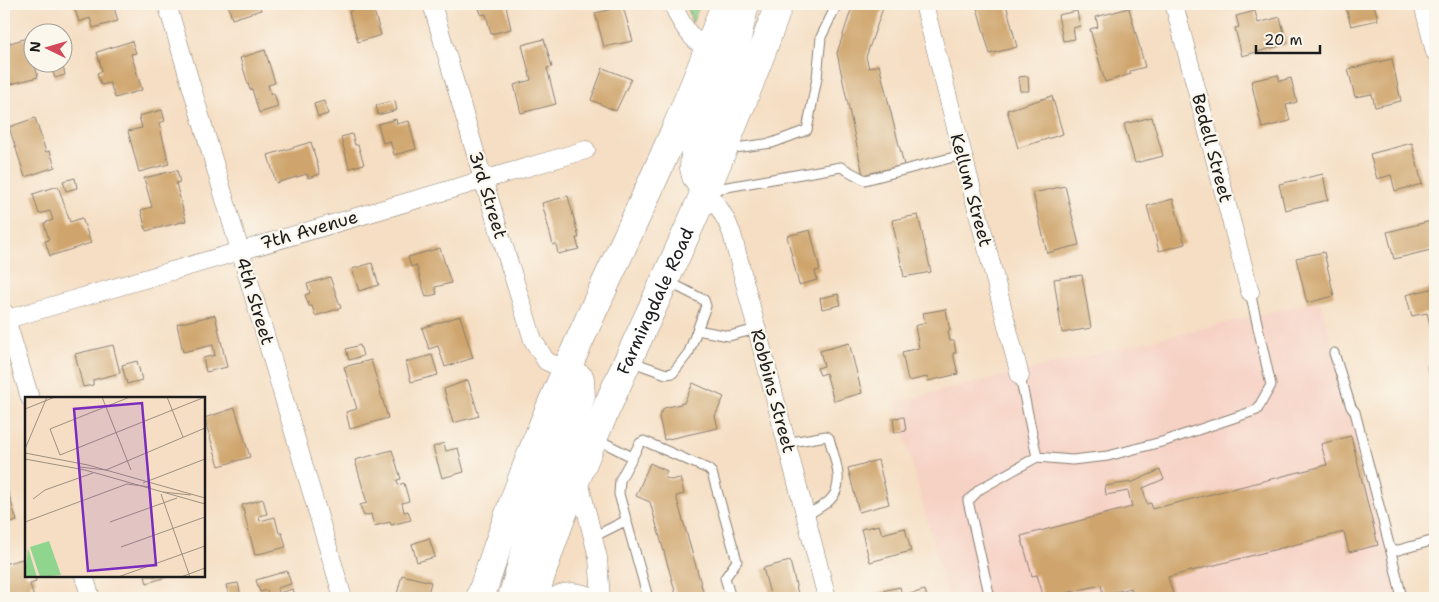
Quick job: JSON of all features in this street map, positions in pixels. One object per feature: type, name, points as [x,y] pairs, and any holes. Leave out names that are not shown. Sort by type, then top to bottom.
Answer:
[{"type":"main road","points":[[480,598],[520,484],[566,370],[659,168],[725,4]]},
{"type":"main road","points":[[705,191],[696,176],[694,168],[695,149],[733,54],[745,4]]},
{"type":"main road","name":"Farmingdale Road","points":[[534,598],[594,437],[705,191],[751,82],[779,4]]},
{"type":"main road","points":[[512,598],[528,538],[581,396],[580,379],[566,370]]},
{"type":"street","name":"4th Street","points":[[167,4],[343,598]]},
{"type":"street","name":"3rd Street","points":[[432,4],[483,179],[533,340],[546,361],[566,370]]},
{"type":"street","points":[[673,4],[679,19],[690,36],[708,50]]},
{"type":"street","name":"Kellum Street","points":[[924,4],[1020,376]]},
{"type":"street","name":"Bedell Street","points":[[1174,4],[1250,292]]},
{"type":"street","points":[[1423,4],[1435,52]]},
{"type":"street","name":"7th Avenue","points":[[4,317],[586,150]]},
{"type":"street","name":"Robbins Street","points":[[705,191],[720,209],[729,226],[826,598]]},
{"type":"street","points":[[4,317],[30,397]]},
{"type":"street","points":[[578,477],[598,558],[601,598]]},
{"type":"street","points":[[84,577],[91,598]]},
{"type":"street","points":[[552,598],[570,591],[594,598]]},
{"type":"lane","points":[[722,150],[756,144],[772,144],[807,130],[817,78],[821,37],[837,4]]},
{"type":"lane","points":[[705,191],[841,167],[865,180],[962,155]]},
{"type":"lane","points":[[628,360],[666,374],[673,373],[689,352],[706,306],[704,300],[665,280]]},
{"type":"lane","points":[[990,598],[968,501],[980,489],[1037,457],[1072,460],[1108,456],[1173,439],[1257,410],[1272,385],[1250,292]]},
{"type":"lane","points":[[697,330],[729,336],[756,329]]},
{"type":"lane","points":[[1334,353],[1350,407],[1355,412],[1402,598]]},
{"type":"lane","points":[[1020,376],[1033,430],[1037,457]]},
{"type":"lane","points":[[786,443],[826,436],[839,480],[836,492],[828,502],[805,516]]},
{"type":"lane","points":[[594,437],[632,457]]},
{"type":"lane","points":[[648,598],[619,494],[620,480],[640,443],[644,441],[708,469],[712,473],[737,561],[726,578],[731,598]]},
{"type":"lane","points":[[593,537],[627,520]]},
{"type":"lane","points":[[1391,552],[1435,540]]},
{"type":"shaded area","points":[[1320,300],[1403,598],[948,598],[895,402]]},
{"type":"green space","points":[[687,4],[700,4],[692,23]]},
{"type":"building","points":[[73,4],[113,4],[118,21],[93,28],[90,18],[79,22]]},
{"type":"building","points":[[228,4],[259,4],[261,10],[232,19]]},
{"type":"building","points":[[350,4],[372,4],[381,35],[358,42],[349,12],[352,10]]},
{"type":"building","points":[[478,4],[514,4],[506,6],[511,29],[491,34],[486,14],[481,15]]},
{"type":"building","points":[[853,4],[872,4],[883,8],[866,57],[869,68],[879,65],[904,165],[863,175],[837,53]]},
{"type":"building","points":[[976,4],[1006,4],[1017,47],[990,54]]},
{"type":"building","points":[[1345,4],[1374,4],[1378,20],[1351,26]]},
{"type":"building","points":[[623,7],[633,41],[604,47],[595,13]]},
{"type":"building","points":[[1129,8],[1145,67],[1130,71],[1131,74],[1105,82],[1090,29],[1098,27],[1096,17]]},
{"type":"building","points":[[1077,11],[1080,26],[1073,28],[1075,39],[1063,41],[1058,15]]},
{"type":"building","points":[[1255,11],[1258,23],[1280,17],[1287,44],[1242,56],[1235,28],[1239,27],[1236,16]]},
{"type":"building","points":[[4,27],[10,43],[22,39],[22,72],[37,72],[38,77],[4,86]]},
{"type":"building","points":[[544,39],[552,67],[547,68],[556,104],[521,113],[514,85],[531,80],[522,45]]},
{"type":"building","points":[[132,41],[136,53],[131,54],[142,90],[115,98],[110,83],[101,85],[97,73],[102,71],[97,52]]},
{"type":"building","points":[[265,50],[275,83],[268,85],[271,95],[274,93],[278,107],[259,113],[240,58]]},
{"type":"building","points":[[1392,59],[1401,101],[1375,107],[1372,94],[1355,97],[1348,69]]},
{"type":"building","points":[[603,68],[631,79],[616,111],[591,100]]},
{"type":"building","points":[[53,72],[64,72],[65,75],[55,78]]},
{"type":"building","points":[[1278,75],[1280,81],[1291,78],[1297,102],[1286,105],[1290,121],[1262,128],[1251,81]]},
{"type":"building","points":[[1028,76],[1029,91],[1020,91],[1018,77]]},
{"type":"building","points":[[1052,96],[1063,134],[1018,148],[1007,110]]},
{"type":"building","points":[[324,101],[328,114],[318,117],[314,104]]},
{"type":"building","points":[[395,101],[397,110],[378,115],[376,105]]},
{"type":"building","points":[[162,110],[165,121],[159,123],[169,164],[139,172],[128,131],[142,128],[139,116]]},
{"type":"building","points":[[1152,117],[1163,156],[1135,163],[1124,124]]},
{"type":"building","points":[[35,118],[46,152],[50,151],[55,167],[25,177],[9,127]]},
{"type":"building","points":[[396,119],[397,124],[409,121],[416,149],[394,155],[390,141],[383,143],[378,124]]},
{"type":"building","points":[[352,134],[364,164],[349,168],[341,137]]},
{"type":"building","points":[[311,142],[320,174],[308,178],[307,174],[276,183],[268,155]]},
{"type":"building","points":[[1412,143],[1422,184],[1395,191],[1391,175],[1377,179],[1370,154]]},
{"type":"building","points":[[177,170],[180,182],[176,183],[186,221],[146,231],[141,210],[152,207],[144,178]]},
{"type":"building","points":[[1323,174],[1328,200],[1285,210],[1279,184]]},
{"type":"building","points":[[75,178],[77,188],[66,191],[63,181]]},
{"type":"building","points":[[58,186],[70,222],[82,218],[91,243],[50,256],[45,241],[49,240],[44,223],[53,220],[50,211],[39,214],[33,194]]},
{"type":"building","points":[[1065,186],[1079,245],[1047,253],[1033,193]]},
{"type":"building","points":[[568,196],[579,238],[576,238],[579,249],[558,254],[556,244],[553,245],[542,203]]},
{"type":"building","points":[[1173,199],[1185,244],[1159,251],[1147,206]]},
{"type":"building","points":[[918,215],[931,272],[904,277],[892,220]]},
{"type":"building","points":[[1431,221],[1435,236],[1435,249],[1394,259],[1387,232]]},
{"type":"building","points":[[810,230],[820,270],[815,271],[817,280],[799,285],[787,236]]},
{"type":"building","points":[[440,248],[451,283],[435,287],[437,294],[426,297],[416,265],[411,267],[408,257]]},
{"type":"building","points":[[1324,252],[1334,296],[1307,303],[1296,258]]},
{"type":"building","points":[[372,263],[379,285],[359,291],[352,269]]},
{"type":"building","points":[[1082,275],[1091,328],[1062,333],[1054,279]]},
{"type":"building","points":[[330,277],[341,308],[315,316],[312,306],[309,306],[305,295],[310,293],[307,284]]},
{"type":"building","points":[[1435,288],[1435,332],[1432,333],[1427,313],[1412,316],[1406,295]]},
{"type":"building","points":[[838,294],[841,305],[822,309],[820,298]]},
{"type":"building","points":[[946,309],[950,341],[954,341],[956,353],[953,353],[958,374],[928,381],[927,377],[908,381],[902,352],[919,348],[915,326],[925,323],[923,313]]},
{"type":"building","points":[[215,315],[227,367],[206,372],[203,358],[215,355],[213,345],[183,352],[177,324]]},
{"type":"building","points":[[460,316],[473,358],[445,367],[438,346],[429,349],[422,328]]},
{"type":"building","points":[[849,343],[862,393],[834,401],[826,373],[820,375],[817,368],[824,366],[820,351]]},
{"type":"building","points":[[113,345],[120,373],[93,380],[93,385],[83,387],[75,354]]},
{"type":"building","points":[[360,345],[363,356],[349,360],[346,349]]},
{"type":"building","points":[[432,355],[438,375],[411,382],[406,362]]},
{"type":"building","points":[[371,360],[388,418],[350,429],[346,412],[357,409],[344,367]]},
{"type":"building","points":[[137,361],[142,380],[127,384],[122,365]]},
{"type":"building","points":[[1435,365],[1435,386],[1433,387],[1428,367]]},
{"type":"building","points":[[468,380],[479,416],[453,423],[444,389]]},
{"type":"building","points":[[693,383],[724,397],[715,416],[718,428],[664,440],[659,416],[664,408],[684,403]]},
{"type":"building","points":[[235,408],[250,457],[219,466],[205,418]]},
{"type":"building","points":[[904,417],[906,431],[895,433],[893,418]]},
{"type":"building","points":[[1351,436],[1378,545],[1349,552],[1344,532],[1168,577],[1174,598],[1133,598],[1131,588],[1103,595],[1101,585],[1044,598],[1037,575],[1032,576],[1021,536],[1132,507],[1128,491],[1106,495],[1105,486],[1133,482],[1160,470],[1164,479],[1143,488],[1147,504],[1151,503],[1152,509],[1327,465],[1321,444]]},
{"type":"building","points":[[444,443],[446,451],[458,448],[464,472],[442,478],[433,447]]},
{"type":"building","points":[[392,450],[401,479],[397,480],[398,485],[404,483],[409,501],[402,503],[404,512],[408,511],[411,520],[391,525],[390,522],[374,526],[371,514],[364,516],[360,505],[367,503],[355,460]]},
{"type":"building","points":[[878,460],[889,504],[859,512],[848,468]]},
{"type":"building","points":[[650,463],[667,471],[664,477],[671,480],[680,478],[684,494],[676,496],[705,598],[677,598],[650,502],[636,496]]},
{"type":"building","points":[[4,478],[17,521],[4,525]]},
{"type":"building","points":[[263,499],[267,514],[259,516],[260,521],[275,517],[279,533],[282,533],[286,547],[255,555],[242,505]]},
{"type":"building","points":[[879,525],[882,534],[905,528],[911,551],[870,562],[861,529]]},
{"type":"building","points":[[429,538],[435,557],[417,562],[412,544]]},
{"type":"building","points":[[25,558],[25,577],[35,577],[36,582],[30,584],[34,598],[4,598],[4,564]]},
{"type":"building","points":[[790,561],[799,598],[771,598],[763,568]]},
{"type":"building","points":[[287,571],[291,584],[277,588],[279,593],[293,589],[296,598],[270,598],[267,590],[260,592],[256,580]]},
{"type":"building","points":[[402,575],[431,582],[427,598],[396,598]]},
{"type":"building","points":[[145,577],[167,577],[147,583]]},
{"type":"building","points":[[238,583],[241,596],[229,598],[226,585]]},
{"type":"building","points":[[900,587],[902,596],[925,590],[927,598],[878,598],[877,592]]}]
